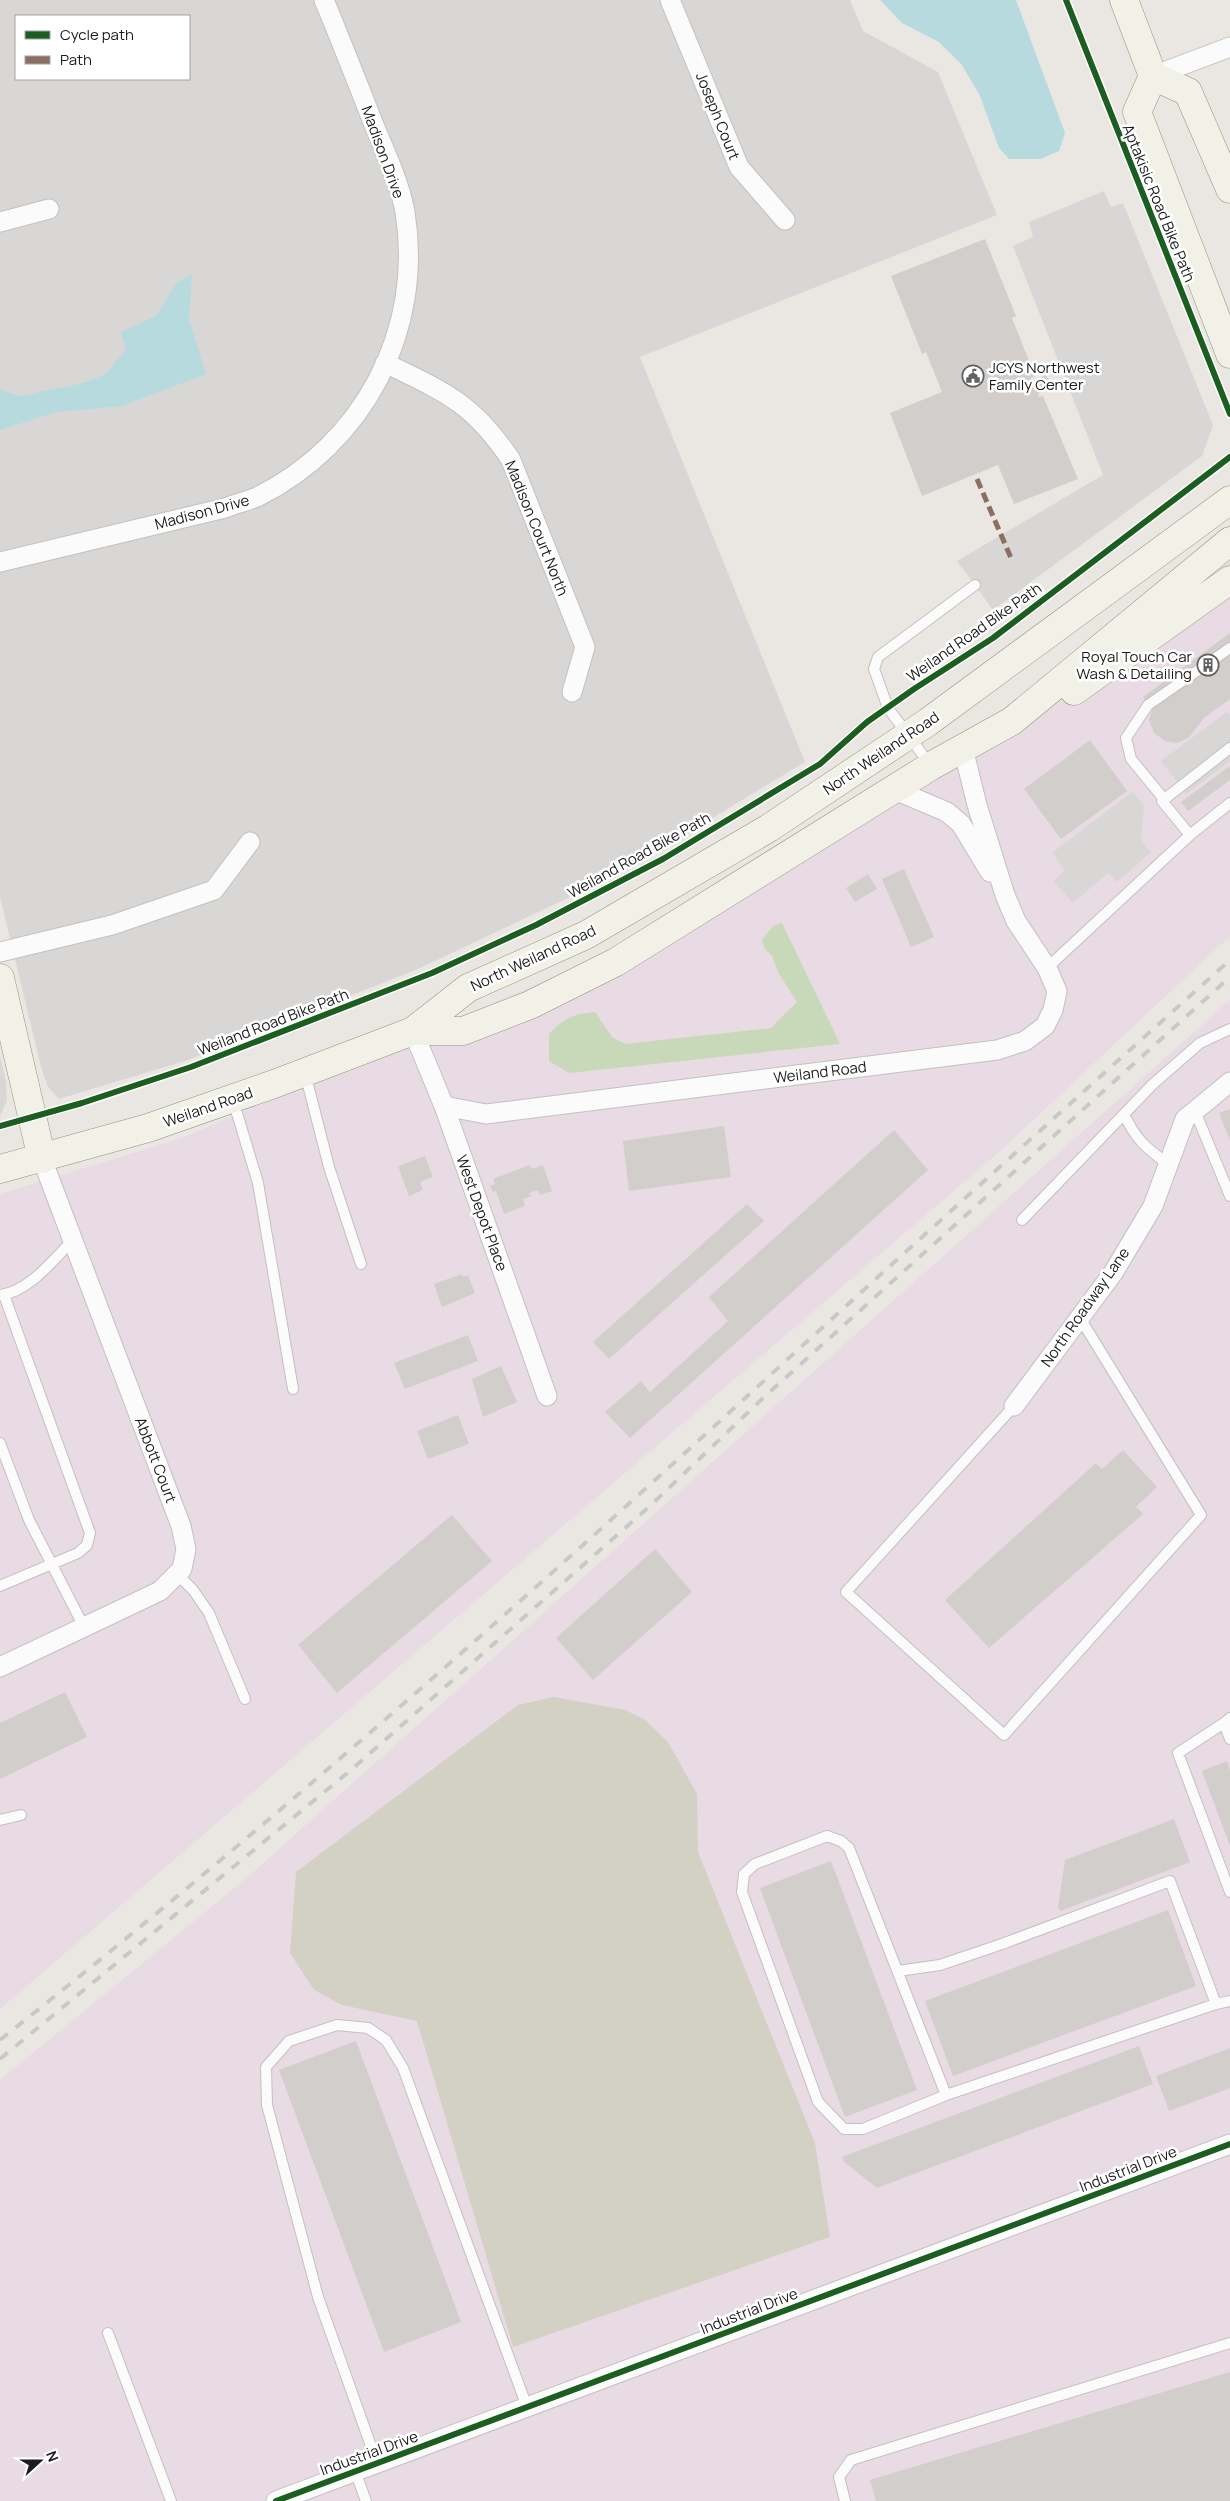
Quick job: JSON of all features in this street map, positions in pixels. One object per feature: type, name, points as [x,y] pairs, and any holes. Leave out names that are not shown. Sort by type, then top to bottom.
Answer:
[{"type":"main road","points":[[1124,0],[1153,76],[1188,92],[1230,189]]},
{"type":"main road","points":[[1153,76],[1137,112],[1230,354]]},
{"type":"main road","name":"North Weiland Road","points":[[413,1031],[468,988],[586,935],[769,828],[910,735],[1230,500]]},
{"type":"main road","points":[[413,1031],[463,1031],[530,1005],[616,962],[931,766],[1012,721],[1230,541]]},
{"type":"main road","points":[[963,748],[1010,737],[1230,580]]},
{"type":"main road","points":[[0,978],[42,1159]]},
{"type":"main road","name":"Weiland Road","points":[[0,1170],[148,1128],[232,1099],[413,1031]]},
{"type":"street","name":"Madison Drive","points":[[0,562],[225,508],[257,497],[304,467],[351,423],[373,391],[405,307],[408,257],[405,212],[395,176],[324,0]]},
{"type":"street","name":"Joseph Court","points":[[670,0],[739,167],[785,220]]},
{"type":"street","points":[[1153,76],[1230,47]]},
{"type":"street","points":[[0,222],[49,209]]},
{"type":"street","name":"Madison Court North","points":[[385,363],[442,390],[472,412],[494,434],[511,460],[585,647],[572,692]]},
{"type":"street","name":"Weiland Road","points":[[444,1106],[486,1114],[998,1050],[1025,1041],[1044,1026],[1053,1010],[1057,991],[1047,968],[1016,921],[1005,895],[977,805],[963,748]]},
{"type":"street","name":"Weiland Road","points":[[895,790],[947,812],[961,824],[1005,895]]},
{"type":"street","points":[[0,952],[112,926],[214,890],[250,842]]},
{"type":"street","name":"West Depot Place","points":[[413,1031],[444,1106],[547,1396]]},
{"type":"street","name":"North Roadway Lane","points":[[1014,1406],[1113,1274],[1153,1206],[1185,1119],[1230,1082]]},
{"type":"street","name":"Abbott Court","points":[[0,1667],[160,1591],[182,1569],[186,1549],[181,1526],[42,1159]]},
{"type":"street","name":"Industrial Drive","points":[[276,2501],[1230,2144]]},
{"type":"lane","points":[[931,766],[910,735],[888,708],[874,669],[878,657],[975,585]]},
{"type":"lane","points":[[1190,835],[1162,801],[1164,799],[1131,758],[1126,738],[1148,705],[1230,648]]},
{"type":"lane","points":[[1164,799],[1230,748]]},
{"type":"lane","points":[[1047,968],[1190,835],[1230,803]]},
{"type":"lane","points":[[1022,1220],[1153,1084],[1200,1043],[1230,1029]]},
{"type":"lane","points":[[305,1072],[329,1167],[361,1264]]},
{"type":"lane","points":[[232,1099],[258,1183],[293,1389]]},
{"type":"lane","points":[[1195,1111],[1230,1196]]},
{"type":"lane","points":[[1124,1114],[1133,1133],[1143,1145],[1168,1164]]},
{"type":"lane","points":[[0,1586],[78,1554],[87,1545],[90,1533],[2,1295],[15,1291],[41,1272],[73,1240]]},
{"type":"lane","points":[[1014,1406],[846,1592],[1004,1734],[1201,1515],[1080,1318]]},
{"type":"lane","points":[[0,1443],[29,1520],[84,1627]]},
{"type":"lane","points":[[177,1574],[193,1590],[209,1613],[245,1699]]},
{"type":"lane","points":[[1230,1739],[1227,1721],[1178,1753],[1230,1892]]},
{"type":"lane","points":[[0,1820],[21,1815]]},
{"type":"lane","points":[[946,2095],[849,1848],[840,1841],[827,1836],[755,1864],[744,1874],[742,1892],[818,2102],[832,2119],[844,2129],[863,2129],[946,2095],[1216,2004],[1230,2001]]},
{"type":"lane","points":[[898,1970],[940,1965],[1170,1880],[1216,2004]]},
{"type":"lane","points":[[377,2463],[318,2297],[267,2105],[266,2068],[289,2041],[337,2025],[368,2028],[386,2040],[403,2068],[527,2407]]},
{"type":"lane","points":[[108,2333],[171,2501]]},
{"type":"lane","points":[[845,2501],[839,2477],[851,2460],[1230,2343]]},
{"type":"lane","points":[[355,2471],[366,2501]]},
{"type":"shaded area","points":[[0,0],[850,0],[863,31],[938,72],[997,215],[640,357],[805,762],[686,834],[570,897],[418,969],[188,1060],[59,1099],[48,1087],[41,1067],[0,897]]},
{"type":"shaded area","points":[[1104,191],[1111,207],[1123,203],[1213,425],[1202,456],[993,610],[957,561],[1103,475],[1013,246],[1033,237],[1029,222]]},
{"type":"shaded area","points":[[1230,557],[1230,936],[998,1153],[0,2009],[0,1194],[182,1138],[682,921],[977,754]]},
{"type":"shaded area","points":[[1227,712],[1230,715],[1230,761],[1186,794],[1161,761]]},
{"type":"shaded area","points":[[1132,792],[1144,805],[1141,840],[1151,852],[1117,882],[1108,873],[1073,903],[1053,881],[1065,870],[1052,853]]},
{"type":"shaded area","points":[[1230,1000],[1230,2501],[0,2501],[0,2080],[243,1881]]},
{"type":"shaded area","points":[[0,1056],[6,1081],[7,1101],[0,1116]]},
{"type":"shaded area","points":[[554,1697],[625,1710],[644,1719],[668,1742],[697,1794],[698,1852],[815,2143],[830,2237],[513,2347],[417,2021],[342,2005],[314,1990],[290,1953],[296,1872],[518,1705]]},
{"type":"green space","points":[[782,923],[840,1044],[569,1073],[549,1061],[549,1034],[559,1024],[569,1018],[587,1013],[595,1012],[612,1037],[625,1044],[771,1028],[797,1002],[779,974],[772,956],[765,949],[762,940],[773,926]]},
{"type":"water","points":[[880,0],[1016,0],[1065,133],[1059,151],[1040,159],[1009,159],[999,148],[980,96],[962,65],[939,42],[902,23]]},
{"type":"water","points":[[192,275],[189,319],[206,374],[122,406],[56,412],[0,430],[0,390],[20,396],[83,383],[106,374],[126,349],[121,332],[156,316],[177,282]]},
{"type":"building","points":[[985,239],[1016,316],[1012,318],[1035,376],[1031,378],[1032,381],[1046,375],[1052,388],[1038,394],[1039,397],[1043,396],[1078,479],[1014,504],[998,465],[922,496],[890,413],[942,392],[926,352],[922,354],[891,276]]},
{"type":"building","name":"Royal Touch Car Wash & Detailing","points":[[1230,633],[1230,699],[1204,718],[1188,738],[1177,743],[1165,741],[1154,733],[1149,720],[1152,711],[1143,697]]},
{"type":"building","points":[[1090,740],[1127,791],[1061,839],[1024,789]]},
{"type":"building","points":[[1230,766],[1230,780],[1188,811],[1181,802]]},
{"type":"building","points":[[904,869],[934,937],[911,947],[882,879]]},
{"type":"building","points":[[868,874],[877,889],[855,902],[846,888]]},
{"type":"building","points":[[1230,1109],[1230,1141],[1219,1113]]},
{"type":"building","points":[[724,1126],[731,1177],[629,1191],[623,1141]]},
{"type":"building","points":[[894,1130],[928,1170],[630,1438],[605,1412],[641,1381],[650,1392],[728,1321],[709,1297]]},
{"type":"building","points":[[425,1156],[433,1177],[420,1182],[423,1190],[409,1196],[398,1166]]},
{"type":"building","points":[[530,1165],[532,1169],[543,1165],[552,1191],[540,1195],[538,1190],[529,1193],[531,1196],[523,1199],[525,1206],[504,1214],[496,1191],[493,1192],[490,1186],[495,1184],[493,1179]]},
{"type":"building","points":[[747,1204],[764,1221],[609,1359],[593,1342]]},
{"type":"building","points":[[462,1274],[463,1277],[468,1275],[475,1293],[442,1307],[434,1284]]},
{"type":"building","points":[[468,1335],[478,1361],[405,1389],[394,1363]]},
{"type":"building","points":[[501,1366],[517,1402],[483,1417],[472,1379]]},
{"type":"building","points":[[458,1415],[469,1444],[428,1459],[417,1431]]},
{"type":"building","points":[[1123,1450],[1157,1487],[1136,1507],[1143,1514],[989,1648],[945,1600],[1096,1463],[1102,1469]]},
{"type":"building","points":[[452,1515],[492,1561],[337,1693],[298,1645]]},
{"type":"building","points":[[655,1549],[692,1592],[593,1680],[556,1638]]},
{"type":"building","points":[[65,1692],[87,1737],[0,1779],[0,1723]]},
{"type":"building","points":[[1227,1761],[1230,1770],[1230,1846],[1202,1771]]},
{"type":"building","points":[[1174,1819],[1190,1862],[1060,1911],[1058,1907],[1065,1860]]},
{"type":"building","points":[[831,1861],[917,2090],[845,2117],[760,1888]]},
{"type":"building","points":[[1168,1910],[1196,1986],[953,2076],[925,2001]]},
{"type":"building","points":[[356,2041],[461,2322],[384,2352],[279,2070]]},
{"type":"building","points":[[1139,2046],[1153,2084],[877,2188],[844,2162],[842,2157]]},
{"type":"building","points":[[1230,2048],[1230,2088],[1169,2111],[1156,2076]]},
{"type":"building","points":[[1230,2372],[1230,2501],[876,2501],[870,2480]]},
{"type":"railway","points":[[0,2040],[193,1883],[383,1722],[662,1474],[1230,960]]},
{"type":"railway","points":[[0,2059],[351,1770],[650,1506],[762,1399],[1230,977]]},
{"type":"marked path","points":[[977,479],[1011,558]]},
{"type":"cycle path","name":"Aptakisic Road Bike Path","points":[[1066,0],[1230,414]]},
{"type":"cycle path","name":"Weiland Road Bike Path","points":[[0,1126],[82,1103],[191,1067],[432,973],[536,925],[663,859],[820,764],[867,722],[993,638],[1230,457]]},
{"type":"cycle path","points":[[276,2501],[1230,2144]]},
{"type":"place","name":"JCYS Northwest Family Center","points":[[973,376]]},
{"type":"place","name":"Royal Touch Car Wash & Detailing","points":[[1208,665]]}]
